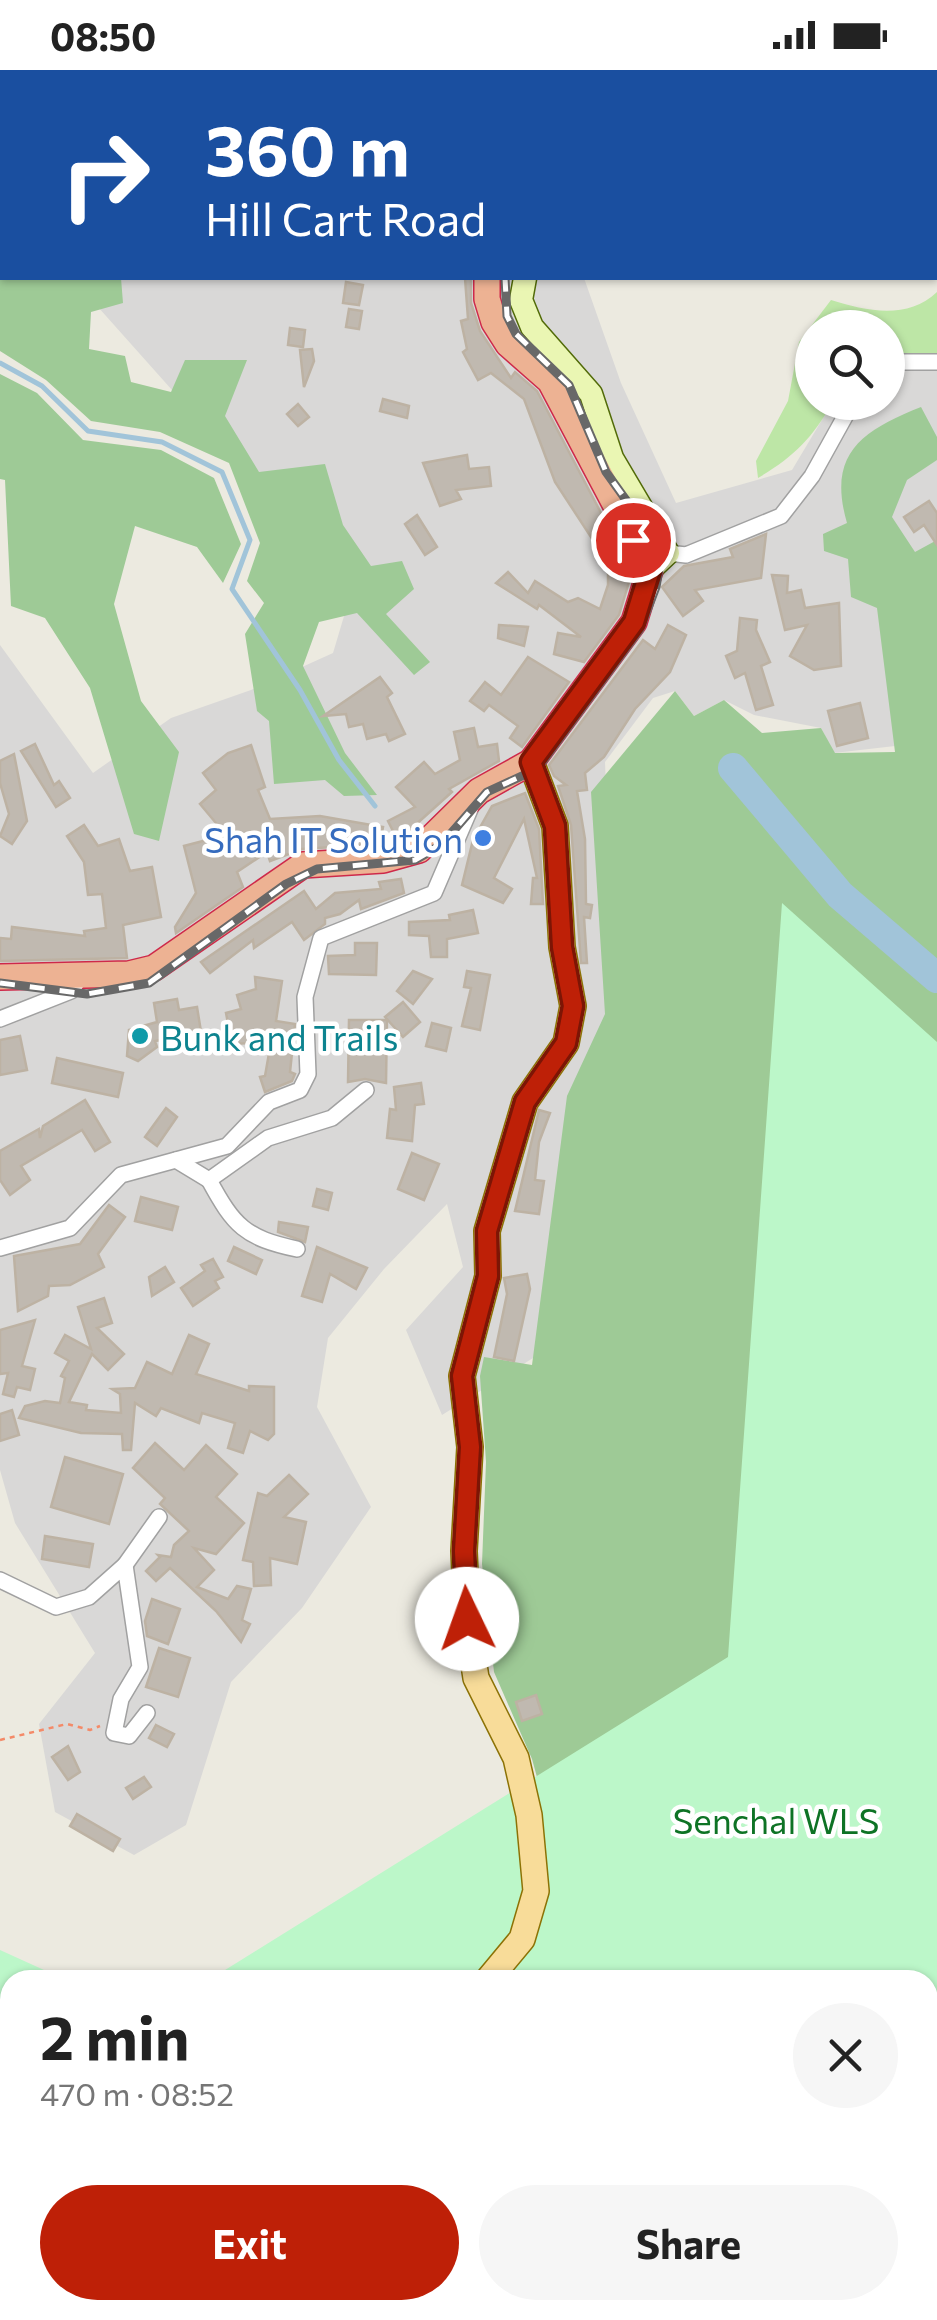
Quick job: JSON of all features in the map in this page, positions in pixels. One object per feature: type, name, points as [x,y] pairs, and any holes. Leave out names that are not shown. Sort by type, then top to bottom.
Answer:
[{"type":"highway","points":[[0,977],[82,977],[154,968],[303,865],[383,860],[419,850],[479,791],[531,762],[634,622],[659,562],[550,381],[508,344],[494,322],[487,280]]},
{"type":"main road","points":[[525,280],[521,300],[532,327],[591,394],[612,458],[659,562]]},
{"type":"main road","points":[[496,1970],[522,1940],[536,1891],[529,1815],[516,1758],[476,1678],[467,1619],[464,1551],[470,1447],[462,1376],[488,1276],[487,1231],[525,1102],[566,1043],[573,1006],[562,947],[555,826],[531,762]]},
{"type":"street","points":[[905,362],[937,362]]},
{"type":"street","points":[[659,562],[781,516],[812,476],[843,420]]},
{"type":"street","points":[[0,1248],[70,1228],[121,1175],[227,1146],[269,1102],[300,1090],[308,1074],[305,998],[322,938],[434,892],[479,791]]},
{"type":"street","points":[[0,1019],[71,991],[82,977]]},
{"type":"street","points":[[208,1180],[268,1138],[332,1118],[366,1090]]},
{"type":"street","points":[[176,1160],[208,1180],[232,1222],[262,1242],[298,1249]]},
{"type":"street","points":[[0,1580],[56,1607],[89,1597],[125,1565],[159,1517]]},
{"type":"street","points":[[125,1565],[140,1666],[121,1699],[114,1733],[129,1736],[147,1713]]},
{"type":"path","points":[[0,1740],[67,1724],[90,1730],[99,1727],[121,1699]]},
{"type":"shaded area","points":[[109,280],[585,280],[621,383],[676,503],[792,470],[822,420],[905,420],[905,347],[937,344],[937,548],[882,575],[895,746],[834,753],[821,728],[754,715],[724,700],[694,716],[675,691],[653,698],[605,762],[608,840],[640,980],[533,1358],[442,1415],[406,1330],[463,1267],[447,1204],[384,1269],[328,1338],[317,1407],[371,1507],[302,1608],[231,1682],[186,1825],[134,1855],[55,1812],[39,1724],[95,1653],[15,1523],[0,1470],[0,645],[93,773],[171,718],[251,690],[333,653],[359,566],[246,473],[98,307]]},
{"type":"green space","points":[[0,280],[121,280],[123,303],[91,312],[89,349],[125,356],[131,382],[171,392],[185,360],[247,360],[225,416],[259,472],[325,464],[343,525],[371,566],[402,561],[414,589],[386,614],[430,662],[414,675],[357,613],[319,622],[303,666],[345,753],[377,795],[344,796],[325,780],[274,784],[269,721],[257,711],[245,634],[264,603],[247,581],[260,543],[229,463],[160,432],[91,421],[46,380],[0,351]]},
{"type":"green space","points":[[937,292],[937,355],[905,356],[905,310],[900,310],[926,301]]},
{"type":"green space","points":[[831,300],[872,310],[823,310]]},
{"type":"green space","points":[[795,363],[795,420],[821,420],[801,446],[758,478],[756,461],[788,401]]},
{"type":"green space","points":[[0,374],[37,393],[83,440],[161,450],[214,478],[241,544],[223,583],[197,547],[135,526],[114,604],[141,701],[179,752],[159,841],[134,834],[90,688],[45,618],[11,606],[5,480],[0,479]]},
{"type":"green space","points":[[921,407],[937,437],[937,460],[907,480],[892,517],[915,552],[937,540],[937,963],[846,886],[738,765],[725,760],[726,772],[837,900],[937,984],[937,1970],[907,1970],[543,1799],[532,1759],[494,1672],[482,1564],[486,1462],[480,1376],[484,1357],[532,1365],[567,1096],[605,1014],[591,792],[675,691],[694,716],[724,700],[762,733],[821,728],[835,753],[895,752],[877,608],[851,597],[848,559],[824,551],[823,534],[847,523],[842,499],[846,462],[854,448],[892,420],[905,420],[905,414]]},
{"type":"green space","name":"Senchal WLS","points":[[782,903],[937,1042],[937,1970],[225,1970],[728,1657]]},
{"type":"green space","name":"Senchal WLS","points":[[0,1950],[44,1970],[0,1970]]},
{"type":"building","points":[[465,280],[471,280],[471,303],[480,331],[511,378],[515,372],[537,391],[632,572],[619,615],[584,662],[554,654],[558,633],[581,637],[539,605],[537,609],[496,583],[508,572],[528,593],[535,581],[568,602],[578,598],[600,609],[608,585],[608,563],[555,482],[524,399],[491,373],[478,380],[463,352],[467,349],[461,321],[468,319]]},
{"type":"building","points":[[346,282],[363,285],[359,305],[343,303]]},
{"type":"building","points":[[349,309],[362,311],[359,329],[346,327]]},
{"type":"building","points":[[290,328],[305,330],[303,347],[288,345]]},
{"type":"building","points":[[312,349],[314,361],[304,387],[300,350]]},
{"type":"building","points":[[383,399],[409,406],[407,418],[380,411]]},
{"type":"building","points":[[298,404],[309,417],[298,426],[287,414]]},
{"type":"building","points":[[467,455],[469,469],[489,467],[491,486],[456,490],[461,499],[440,506],[423,463]]},
{"type":"building","points":[[929,501],[937,513],[937,545],[924,525],[914,532],[904,517]]},
{"type":"building","points":[[417,515],[437,547],[425,555],[405,524]]},
{"type":"building","points":[[766,534],[761,578],[695,590],[703,601],[683,616],[662,587],[684,566],[733,557],[730,549]]},
{"type":"building","points":[[772,575],[788,576],[787,593],[801,590],[805,608],[839,603],[841,666],[814,670],[790,656],[807,625],[785,630]]},
{"type":"building","points":[[740,618],[757,620],[756,630],[770,662],[761,666],[773,705],[756,710],[745,673],[735,678],[726,656],[737,651]]},
{"type":"building","points":[[499,625],[528,627],[524,646],[498,638]]},
{"type":"building","points":[[668,625],[686,635],[670,672],[635,709],[604,757],[585,773],[587,790],[577,791],[585,839],[586,904],[592,905],[590,918],[584,917],[587,963],[581,963],[571,825],[558,786],[566,785],[554,776],[549,765],[643,640],[655,649]]},
{"type":"building","points":[[528,657],[569,682],[522,747],[510,738],[518,726],[489,705],[484,711],[470,701],[485,682],[501,695]]},
{"type":"building","points":[[380,677],[392,693],[387,697],[405,734],[389,741],[386,734],[367,739],[363,724],[349,727],[346,714],[323,716]]},
{"type":"building","points":[[860,703],[868,738],[837,746],[828,711]]},
{"type":"building","points":[[474,728],[478,747],[497,744],[499,761],[449,789],[452,792],[412,828],[411,835],[397,839],[388,821],[415,807],[396,787],[424,762],[435,774],[460,760],[454,732]]},
{"type":"building","points":[[35,744],[54,785],[59,781],[70,798],[56,807],[21,751]]},
{"type":"building","points":[[251,745],[265,787],[258,790],[270,819],[320,816],[383,827],[380,844],[302,849],[270,861],[267,852],[237,872],[243,887],[176,933],[175,927],[196,893],[184,846],[226,835],[200,804],[216,790],[203,773],[228,753]]},
{"type":"building","points":[[14,754],[27,821],[12,844],[0,836],[9,814],[0,783],[0,761]]},
{"type":"building","points":[[525,793],[539,829],[543,904],[531,904],[533,878],[537,878],[524,819],[494,878],[512,889],[503,903],[462,885],[473,840],[492,806]]},
{"type":"building","points":[[84,825],[98,846],[119,839],[130,871],[152,867],[161,917],[123,925],[127,958],[0,961],[0,938],[11,939],[12,927],[85,936],[84,931],[106,928],[102,894],[88,895],[84,862],[67,836]]},
{"type":"building","points":[[401,879],[404,893],[361,909],[359,900],[340,914],[325,918],[325,924],[304,940],[292,922],[254,948],[253,940],[210,973],[201,962],[304,891],[316,909],[335,893],[381,889],[379,882]]},
{"type":"building","points":[[473,910],[478,933],[447,939],[447,957],[431,957],[429,936],[409,935],[409,922],[450,920],[449,915]]},
{"type":"building","points":[[355,943],[377,943],[376,975],[329,974],[328,956],[355,955]]},
{"type":"building","points":[[413,971],[432,979],[413,1004],[397,991]]},
{"type":"building","points":[[467,971],[490,975],[480,1030],[462,1026],[471,988],[464,987]]},
{"type":"building","points":[[255,977],[282,981],[276,1021],[295,1024],[292,1081],[265,1092],[260,1077],[265,1076],[271,1042],[232,1044],[226,1013],[241,1009],[237,995],[256,989]]},
{"type":"building","points":[[177,999],[179,1010],[197,1007],[203,1044],[188,1047],[186,1036],[155,1041],[157,1047],[138,1061],[127,1056],[129,1030],[157,1022],[154,1003]]},
{"type":"building","points":[[403,1002],[420,1022],[403,1037],[385,1017]]},
{"type":"building","points":[[349,1020],[387,1020],[386,1083],[365,1079],[348,1082]]},
{"type":"building","points":[[432,1023],[451,1028],[446,1051],[426,1046]]},
{"type":"building","points":[[20,1036],[27,1070],[0,1075],[0,1040]]},
{"type":"building","points":[[57,1058],[123,1073],[118,1097],[52,1083]]},
{"type":"building","points":[[421,1083],[424,1104],[415,1105],[412,1141],[387,1138],[390,1109],[396,1110],[394,1087]]},
{"type":"building","points":[[85,1100],[110,1142],[95,1151],[82,1130],[21,1166],[30,1180],[10,1195],[0,1180],[0,1151],[39,1129],[40,1138],[43,1126]]},
{"type":"building","points":[[166,1108],[177,1117],[157,1146],[145,1137]]},
{"type":"building","points":[[539,1110],[550,1113],[539,1142],[535,1180],[544,1181],[539,1214],[515,1211]]},
{"type":"building","points":[[412,1153],[439,1164],[424,1200],[398,1189]]},
{"type":"building","points":[[317,1189],[332,1193],[328,1210],[313,1206]]},
{"type":"building","points":[[141,1197],[178,1207],[172,1230],[135,1221]]},
{"type":"building","points":[[109,1205],[125,1217],[98,1254],[104,1267],[70,1285],[49,1286],[48,1296],[18,1311],[14,1256],[80,1244]]},
{"type":"building","points":[[279,1222],[308,1227],[305,1242],[278,1232]]},
{"type":"building","points":[[234,1247],[262,1260],[256,1274],[228,1261]]},
{"type":"building","points":[[317,1247],[367,1268],[356,1289],[330,1274],[322,1302],[302,1296]]},
{"type":"building","points":[[213,1259],[223,1277],[215,1281],[219,1288],[193,1306],[181,1288],[205,1271],[201,1265]]},
{"type":"building","points":[[165,1267],[174,1282],[152,1296],[149,1277]]},
{"type":"building","points":[[527,1274],[530,1289],[514,1361],[494,1357],[507,1294],[504,1278]]},
{"type":"building","points":[[104,1298],[112,1323],[97,1328],[124,1354],[108,1370],[92,1354],[69,1402],[87,1405],[86,1410],[121,1413],[120,1394],[112,1389],[135,1388],[147,1362],[172,1374],[189,1335],[209,1344],[196,1374],[249,1391],[249,1386],[274,1387],[274,1434],[268,1440],[250,1431],[243,1453],[228,1448],[235,1423],[202,1413],[199,1423],[161,1408],[156,1416],[135,1403],[131,1450],[123,1450],[122,1434],[81,1433],[19,1418],[25,1406],[45,1401],[60,1403],[65,1378],[61,1376],[69,1361],[55,1353],[65,1335],[91,1349],[78,1307]]},
{"type":"building","points":[[35,1320],[22,1366],[35,1369],[30,1390],[17,1387],[14,1397],[3,1394],[8,1373],[0,1374],[0,1330]]},
{"type":"building","points":[[12,1410],[19,1435],[0,1441],[0,1414]]},
{"type":"building","points":[[155,1443],[184,1470],[206,1445],[237,1474],[216,1497],[244,1523],[216,1554],[194,1548],[214,1570],[197,1587],[228,1599],[237,1586],[251,1589],[242,1620],[250,1624],[241,1642],[216,1611],[170,1568],[156,1581],[146,1571],[158,1555],[171,1557],[174,1545],[189,1531],[160,1504],[165,1498],[133,1468]]},
{"type":"building","points":[[65,1457],[123,1474],[109,1524],[51,1507]]},
{"type":"building","points":[[289,1475],[308,1494],[284,1517],[306,1522],[297,1564],[270,1558],[271,1585],[254,1586],[253,1562],[243,1560],[258,1493],[267,1496]]},
{"type":"building","points":[[45,1536],[93,1544],[89,1567],[42,1559]]},
{"type":"building","points":[[152,1599],[180,1609],[168,1644],[147,1636],[145,1621]]},
{"type":"building","points":[[159,1648],[190,1658],[178,1697],[146,1687]]},
{"type":"building","points":[[536,1695],[542,1714],[522,1721],[516,1702]]},
{"type":"building","points":[[156,1725],[174,1734],[167,1747],[149,1738]]},
{"type":"building","points":[[68,1746],[80,1772],[68,1780],[52,1757]]},
{"type":"building","points":[[144,1777],[151,1787],[133,1799],[126,1788]]},
{"type":"building","points":[[77,1814],[120,1839],[113,1851],[70,1826]]},
{"type":"waterway","points":[[0,363],[42,386],[88,431],[162,442],[222,472],[250,540],[232,589],[300,690],[339,760],[375,806]]},
{"type":"waterway","points":[[733,768],[840,895],[937,978]]},
{"type":"railway","points":[[0,983],[87,994],[149,983],[286,884],[317,869],[415,860],[441,845],[487,792],[537,769],[640,629],[656,587],[660,562],[646,528],[606,472],[569,385],[516,334],[507,316],[505,280]]},
{"type":"place","name":"Shah IT Solution","points":[[483,838]]},
{"type":"place","name":"Bunk and Trails","points":[[140,1036]]},
{"type":"route","points":[[467,1619],[464,1551],[470,1447],[462,1376],[488,1276],[487,1231],[525,1102],[566,1043],[573,1006],[562,947],[555,826],[531,762],[634,622],[650,570],[633,540]]}]
